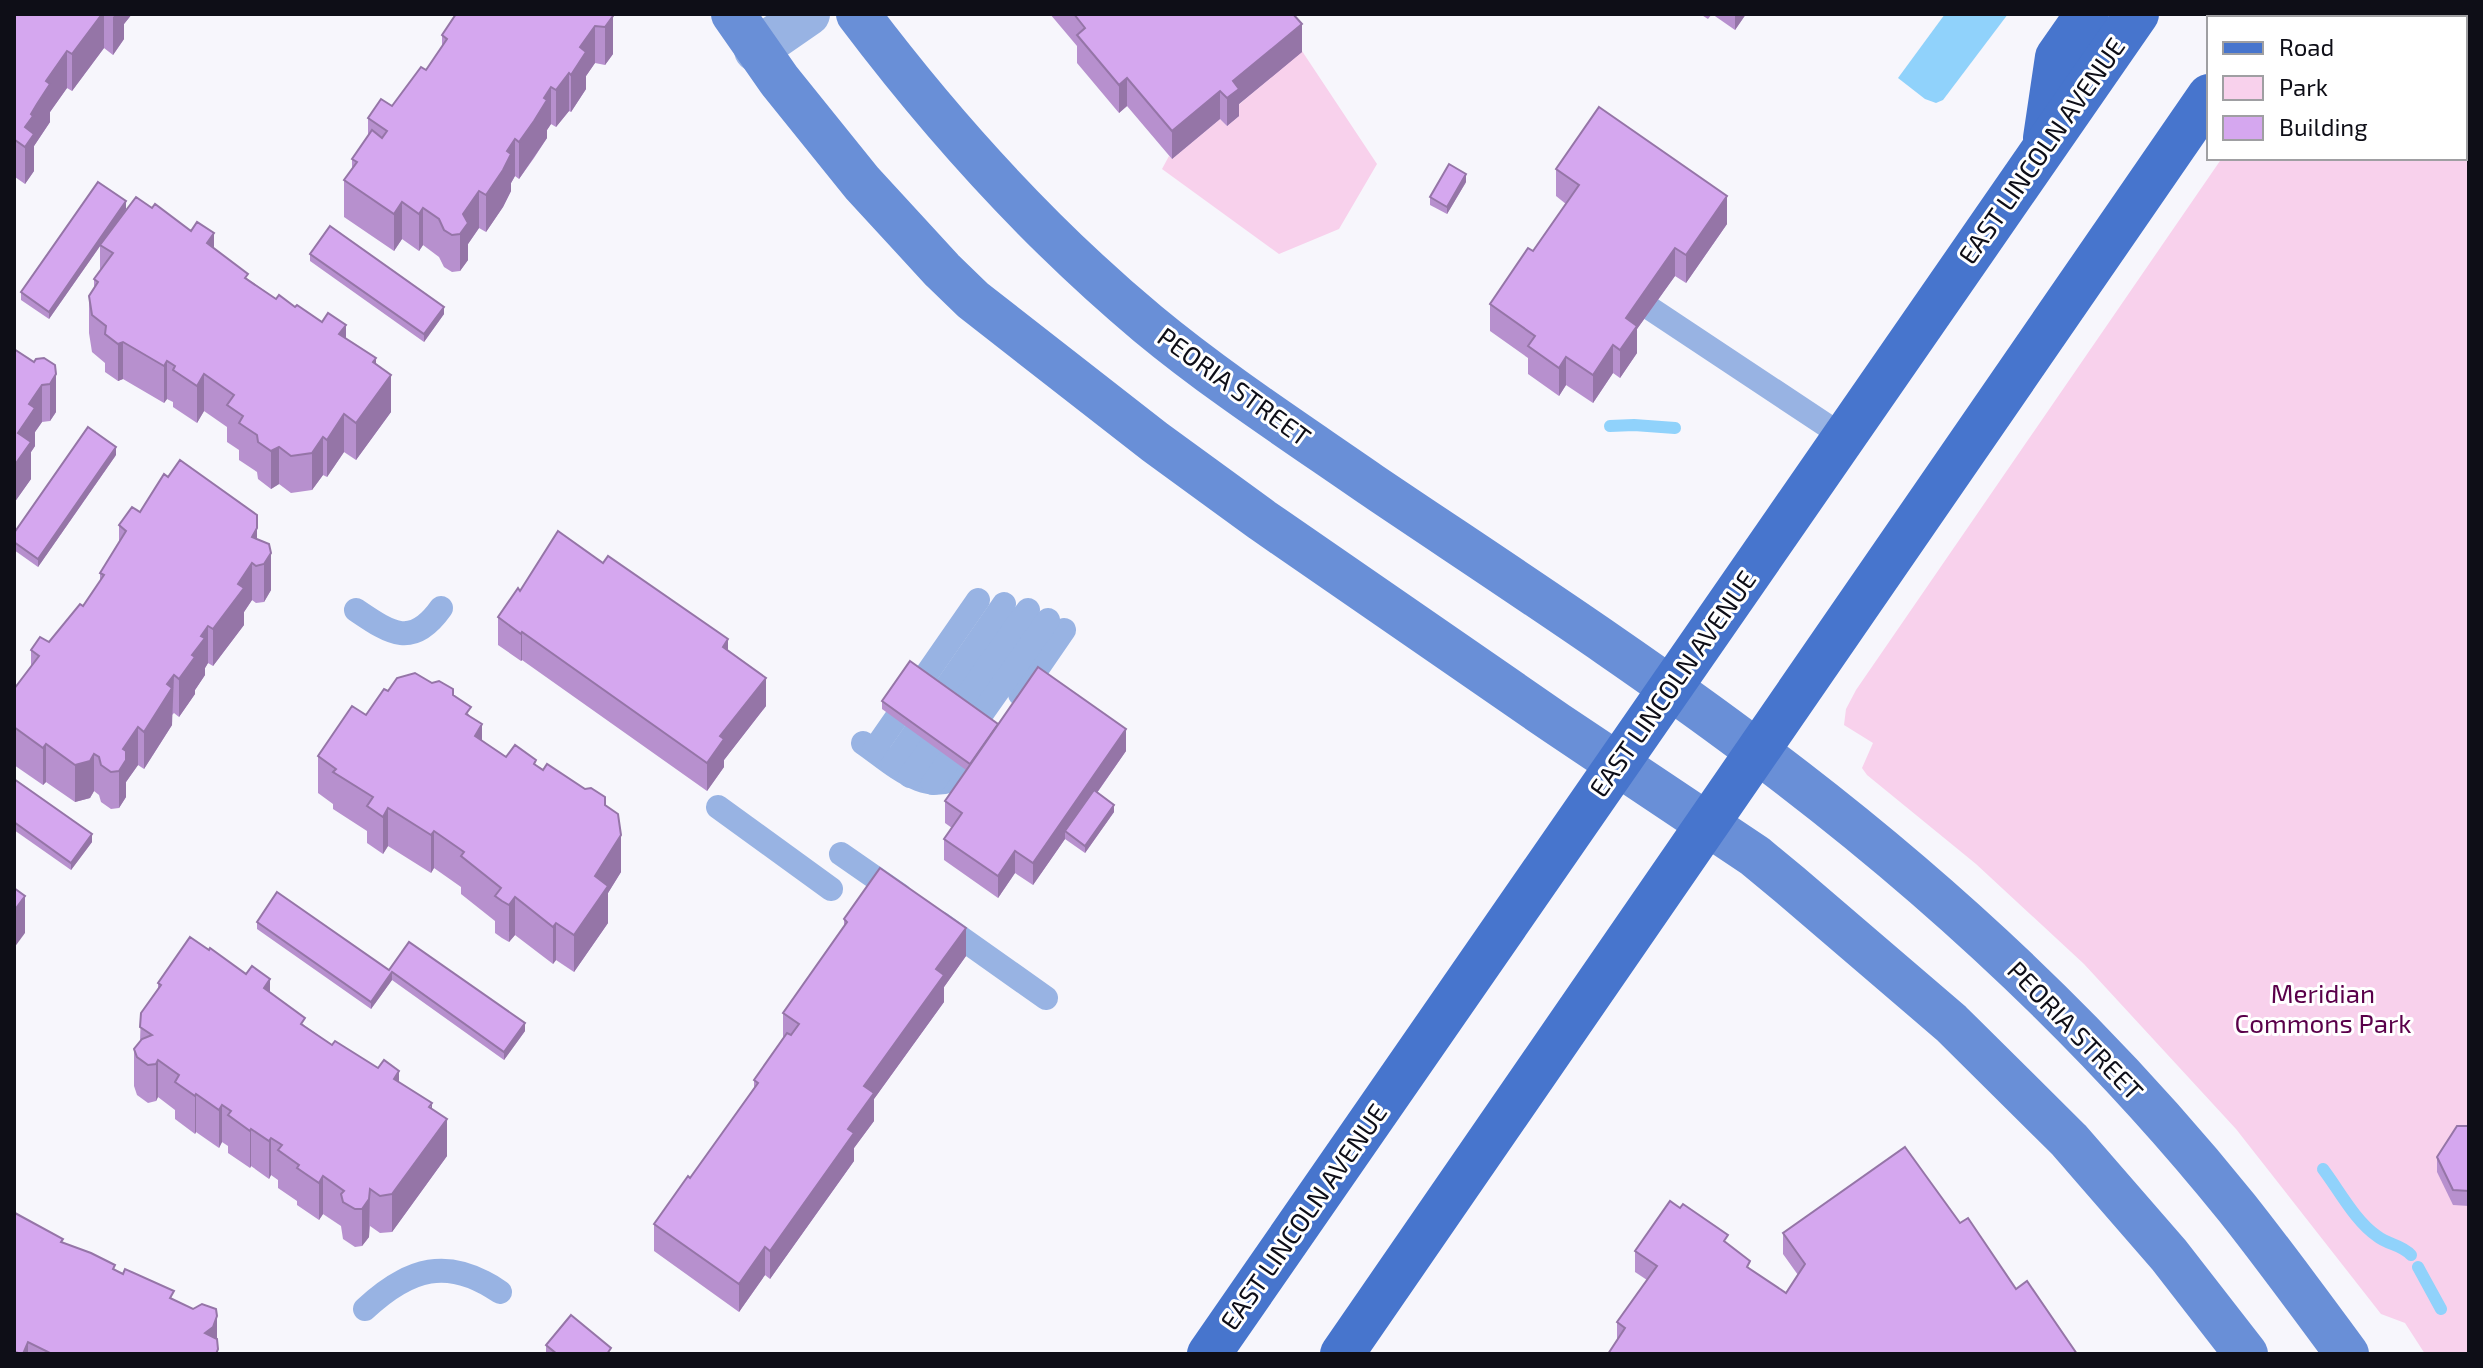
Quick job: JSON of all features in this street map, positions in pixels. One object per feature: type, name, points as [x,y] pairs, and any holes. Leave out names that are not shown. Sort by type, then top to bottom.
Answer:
[{"type":"main road","points":[[733,14],[756,50],[862,183],[942,270],[996,320],[1262,520],[1617,765],[1755,856],[1897,975],[2014,1083],[2069,1140],[2169,1255],[2246,1354]]},
{"type":"main road","name":"PEORIA STREET","points":[[858,14],[946,126],[992,178],[1056,241],[1152,327],[1244,397],[1759,752],[1938,898],[2027,981],[2129,1084],[2237,1208],[2347,1354]]},
{"type":"main road","points":[[2043,150],[2057,57],[2087,14]]},
{"type":"main road","name":"EAST LINCOLN AVENUE","points":[[1209,1354],[2137,14]]},
{"type":"main road","points":[[1342,1354],[2207,99]]},
{"type":"street","points":[[756,50],[808,14]]},
{"type":"lane","points":[[1651,309],[1844,437]]},
{"type":"lane","points":[[894,763],[978,600]]},
{"type":"lane","points":[[894,763],[1004,604]]},
{"type":"lane","points":[[356,610],[388,632],[401,635],[428,623],[441,608]]},
{"type":"lane","points":[[1047,620],[972,763],[963,773],[953,779],[894,763],[1047,620]]},
{"type":"lane","points":[[718,807],[831,889]]},
{"type":"lane","points":[[841,854],[1046,998]]},
{"type":"lane","points":[[365,1309],[390,1287],[428,1271],[459,1271],[500,1292]]},
{"type":"green space","name":"Meridian Commons Park","points":[[2469,14],[2469,1354],[2425,1354],[2405,1323],[2381,1314],[2236,1129],[2084,964],[1976,864],[1867,775],[1862,768],[1873,743],[1844,725],[1846,709],[1856,690],[2221,160],[2467,160],[2467,16],[2320,16]]},
{"type":"green space","points":[[1302,51],[1377,164],[1339,229],[1279,254],[1162,169],[1169,156],[1172,159],[1220,119],[1227,126],[1238,117],[1236,107]]},
{"type":"water","points":[[1945,14],[2008,14],[1943,100],[1936,103],[1925,99],[1898,78]]},
{"type":"building","points":[[14,14],[102,14],[72,54],[67,51],[46,81],[50,84],[25,127],[34,134],[25,147],[14,141]]},
{"type":"building","points":[[456,14],[613,16],[605,27],[595,26],[580,47],[586,52],[571,75],[569,73],[556,90],[551,87],[534,121],[519,142],[515,139],[507,151],[511,154],[486,195],[479,191],[463,214],[468,223],[460,234],[452,235],[444,230],[439,219],[423,208],[419,214],[402,202],[394,214],[344,180],[357,162],[352,159],[372,130],[382,138],[387,131],[368,118],[381,99],[392,106],[421,67],[426,70],[447,39],[442,35]]},
{"type":"building","points":[[1074,14],[1293,14],[1302,24],[1233,81],[1239,89],[1227,98],[1220,91],[1172,131],[1127,78],[1119,85],[1077,35],[1085,28]]},
{"type":"building","points":[[1599,107],[1727,196],[1686,255],[1675,248],[1626,318],[1637,326],[1620,350],[1613,345],[1593,375],[1566,357],[1559,368],[1528,346],[1535,336],[1490,304],[1528,248],[1533,251],[1579,185],[1556,169]]},
{"type":"building","points":[[1449,164],[1466,174],[1447,207],[1430,197]]},
{"type":"building","points":[[98,182],[126,201],[49,312],[21,292]]},
{"type":"building","points":[[136,197],[152,208],[155,204],[191,231],[197,222],[214,233],[207,243],[248,274],[245,278],[276,299],[279,295],[322,322],[328,313],[346,325],[339,334],[376,358],[373,362],[391,375],[356,423],[344,414],[327,440],[323,437],[312,453],[291,456],[279,447],[271,451],[258,442],[257,435],[239,423],[243,416],[227,405],[234,395],[204,374],[197,386],[173,370],[175,366],[167,361],[164,366],[123,342],[118,344],[105,334],[106,326],[92,315],[89,296],[98,282],[94,279],[113,253],[100,245]]},
{"type":"building","points":[[330,226],[444,307],[424,334],[310,254]]},
{"type":"building","points":[[14,349],[34,362],[44,358],[55,365],[56,374],[50,384],[42,385],[29,404],[35,408],[18,433],[31,442],[14,466]]},
{"type":"building","points":[[88,427],[116,447],[38,559],[14,542],[14,533]]},
{"type":"building","points":[[180,460],[257,515],[257,528],[252,537],[269,544],[271,553],[264,564],[256,566],[252,563],[238,584],[244,588],[213,629],[208,626],[201,636],[205,638],[192,655],[195,657],[179,679],[174,675],[167,684],[172,688],[144,732],[138,727],[123,749],[126,760],[119,771],[111,772],[101,765],[99,757],[94,754],[90,761],[75,765],[46,744],[43,748],[14,727],[14,689],[39,656],[31,650],[40,637],[49,642],[80,604],[83,606],[104,575],[100,573],[126,531],[119,525],[132,507],[140,512],[164,474],[168,477]]},
{"type":"building","points":[[558,531],[603,563],[608,556],[728,639],[723,647],[766,678],[720,736],[724,739],[707,763],[498,617],[518,588],[520,591]]},
{"type":"building","points":[[910,661],[998,724],[970,764],[882,701]]},
{"type":"building","points":[[1038,667],[1126,729],[1033,863],[1015,851],[998,876],[944,839],[962,813],[945,801]]},
{"type":"building","points":[[415,673],[432,683],[439,681],[453,689],[453,695],[471,707],[466,714],[482,724],[475,736],[506,757],[515,745],[536,760],[534,764],[543,770],[547,764],[585,789],[591,788],[605,797],[605,805],[618,814],[621,835],[595,876],[608,886],[574,935],[556,923],[553,927],[515,897],[509,905],[502,901],[495,896],[501,888],[461,856],[464,852],[434,831],[431,835],[388,808],[383,817],[367,806],[373,797],[333,772],[336,769],[318,756],[352,706],[366,715],[384,689],[388,691],[397,678]]},
{"type":"building","points":[[14,779],[92,834],[71,863],[14,822]]},
{"type":"building","points":[[1094,790],[1114,805],[1085,846],[1065,831]]},
{"type":"building","points":[[880,868],[966,928],[936,969],[944,975],[864,1086],[874,1093],[848,1129],[854,1133],[770,1251],[765,1247],[739,1284],[654,1224],[758,1083],[754,1080],[787,1033],[791,1035],[799,1024],[783,1013],[847,922],[844,919]]},
{"type":"building","points":[[14,888],[25,896],[14,911]]},
{"type":"building","points":[[277,892],[389,970],[409,942],[525,1023],[504,1052],[392,972],[371,1002],[257,922]]},
{"type":"building","points":[[190,937],[246,974],[252,966],[270,979],[264,988],[305,1018],[301,1024],[332,1045],[335,1041],[378,1068],[384,1060],[399,1071],[394,1079],[432,1103],[429,1107],[447,1119],[392,1194],[380,1196],[370,1189],[369,1199],[362,1209],[355,1209],[343,1202],[341,1194],[344,1191],[323,1176],[319,1183],[297,1168],[299,1165],[278,1150],[282,1145],[250,1131],[228,1115],[231,1111],[222,1105],[219,1110],[195,1096],[175,1082],[179,1075],[158,1060],[156,1064],[148,1065],[137,1057],[134,1049],[142,1039],[152,1035],[140,1027],[141,1013]]},
{"type":"building","points":[[2457,1126],[2469,1126],[2469,1191],[2453,1190],[2437,1157]]},
{"type":"building","points":[[1905,1147],[1960,1223],[1968,1218],[2016,1289],[2027,1281],[2077,1354],[1608,1354],[1625,1328],[1617,1322],[1657,1266],[1635,1251],[1670,1201],[1680,1208],[1683,1204],[1728,1235],[1724,1241],[1750,1261],[1747,1267],[1786,1293],[1805,1264],[1783,1233]]},
{"type":"building","points":[[15,1213],[63,1239],[61,1242],[115,1265],[113,1269],[123,1274],[125,1269],[174,1291],[170,1298],[193,1309],[202,1304],[216,1309],[213,1327],[205,1333],[217,1339],[216,1354],[52,1354],[28,1342],[23,1354],[14,1352]]},
{"type":"building","points":[[571,1315],[611,1348],[607,1354],[557,1354],[546,1345]]},
{"type":"waterway","points":[[1610,426],[1675,428]]},
{"type":"waterway","points":[[2323,1169],[2369,1230],[2411,1255]]},
{"type":"waterway","points":[[2418,1267],[2441,1309]]}]
